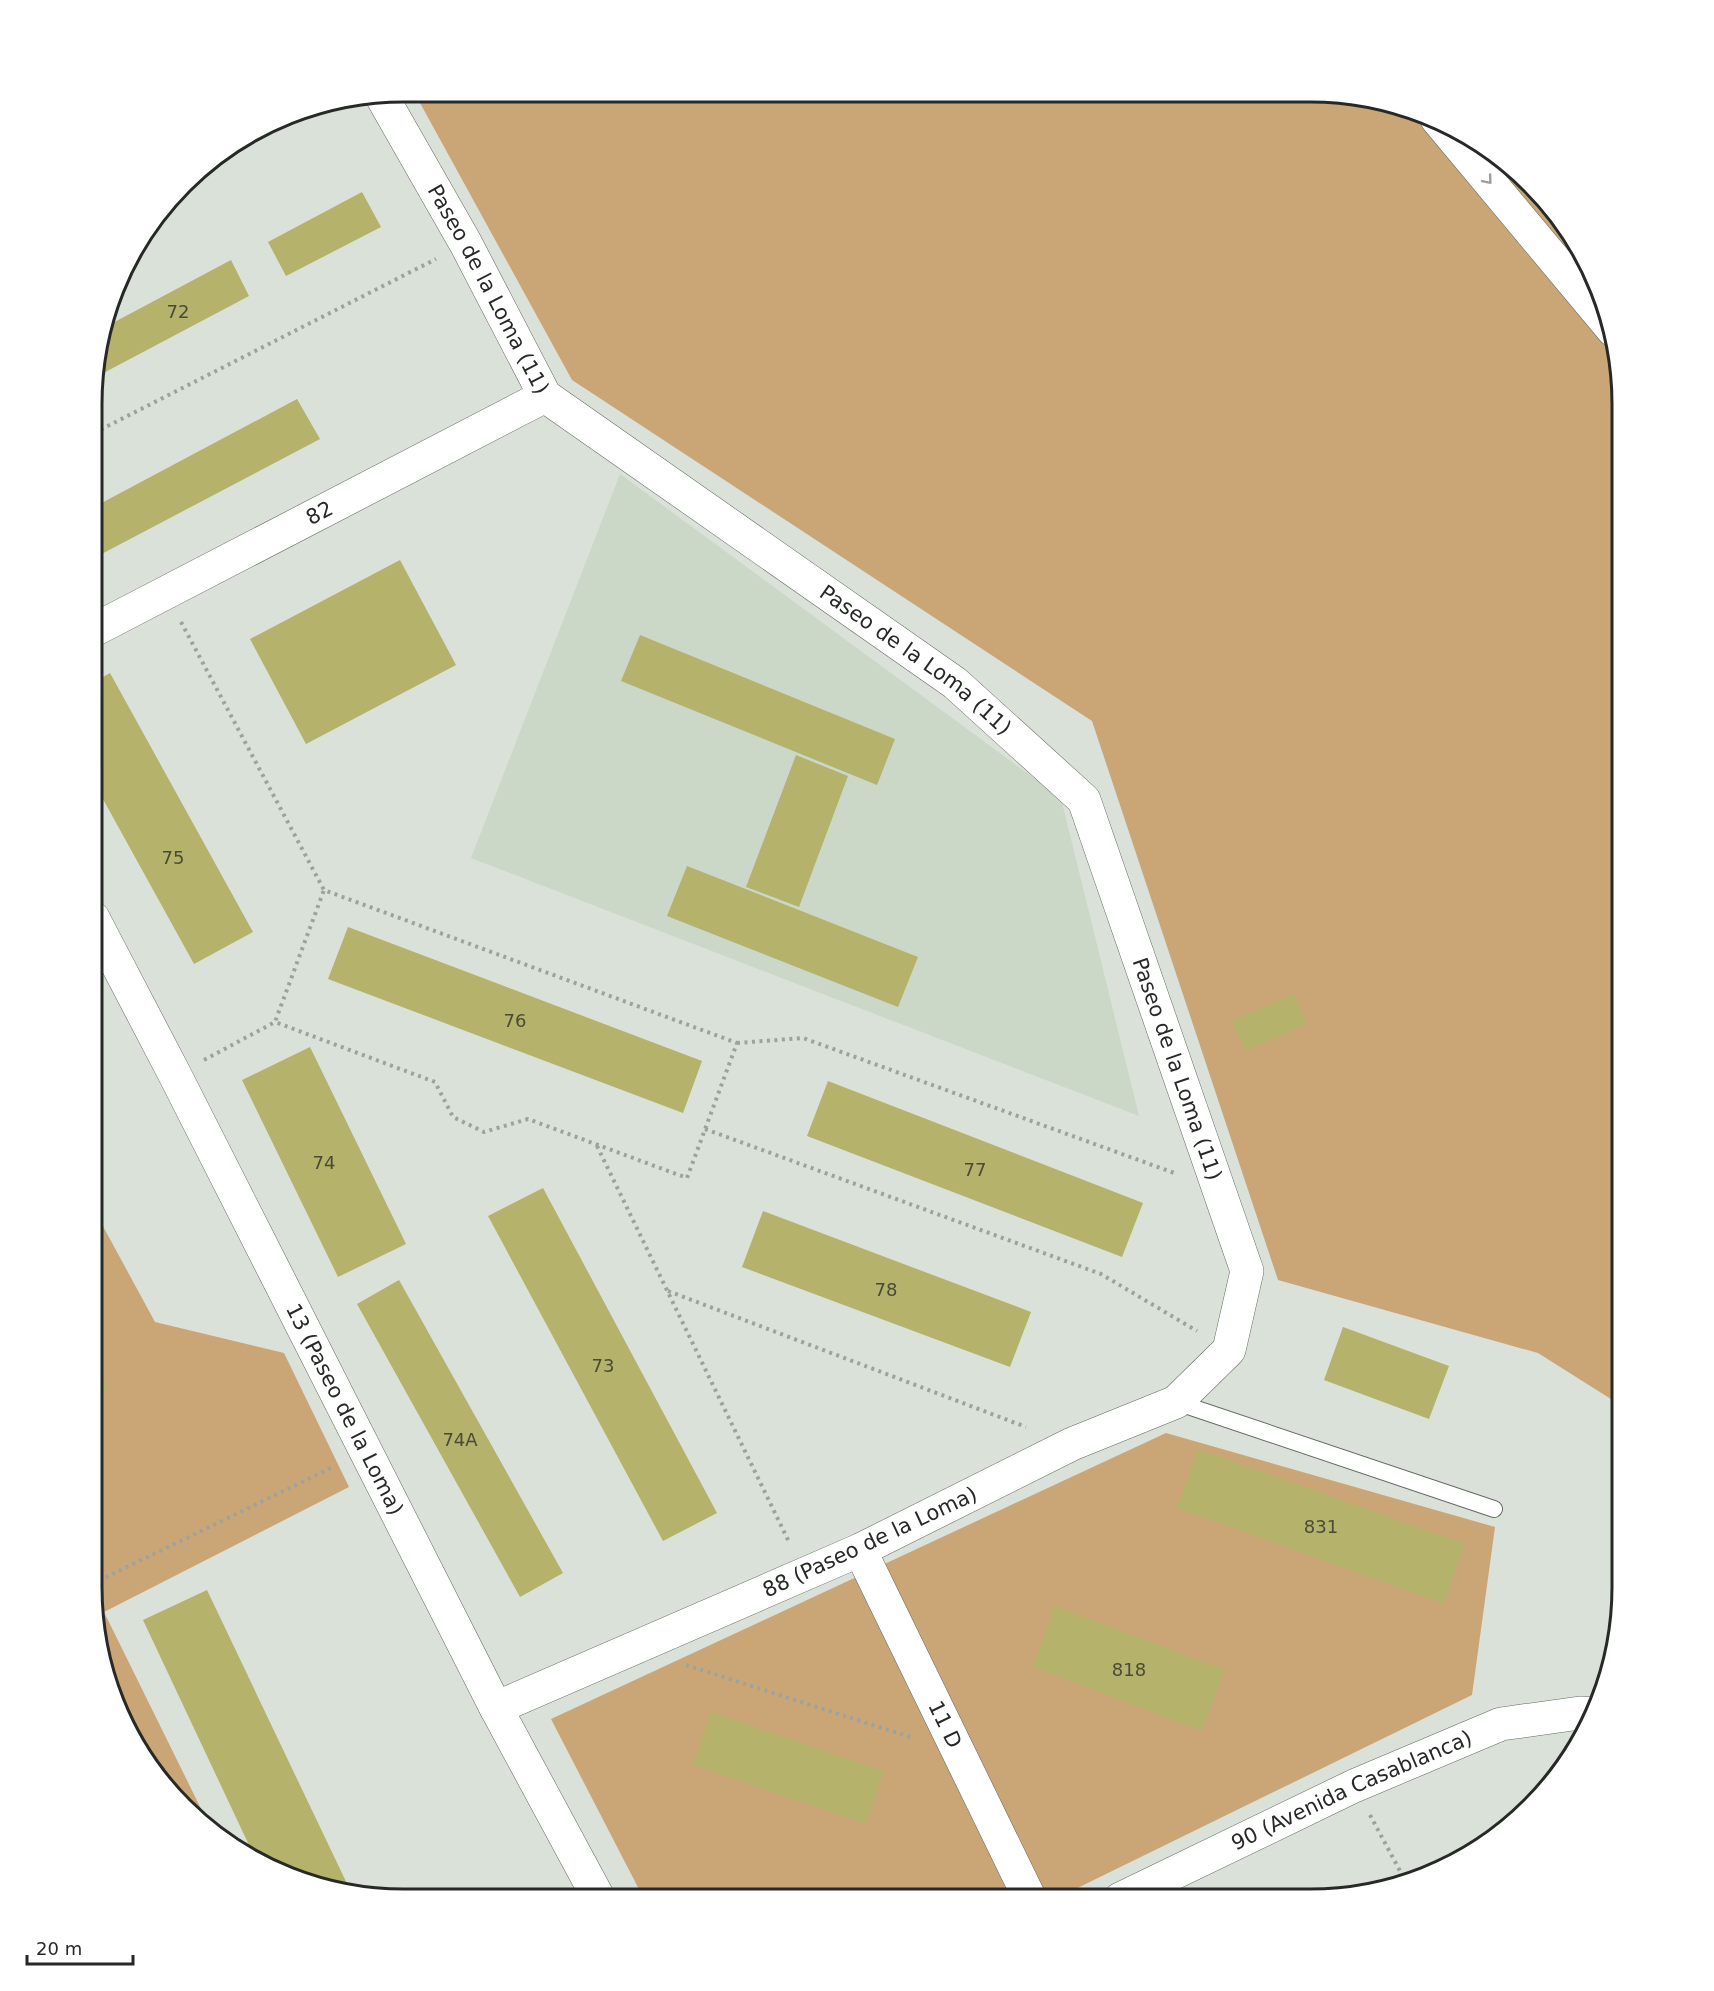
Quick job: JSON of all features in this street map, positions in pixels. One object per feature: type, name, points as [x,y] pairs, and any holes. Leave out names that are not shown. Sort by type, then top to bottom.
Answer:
[{"type":"main road","name":"Paseo de la Loma (11)","points":[[386,103],[466,244],[545,396],[955,683],[1084,800],[1247,1271],[1229,1350]]},
{"type":"main road","points":[[1452,137],[1597,311]]},
{"type":"main road","name":"82","points":[[102,626],[545,396]]},
{"type":"main road","name":"13 (Paseo de la Loma)","points":[[102,935],[496,1708],[593,1889]]},
{"type":"main road","name":"88 (Paseo de la Loma)","points":[[496,1708],[860,1550],[1072,1444],[1176,1401],[1229,1350]]},
{"type":"main road","name":"11 D","points":[[860,1550],[1025,1889]]},
{"type":"main road","name":"90 (Avenida Casablanca)","points":[[1141,1889],[1354,1786],[1501,1724],[1584,1713]]},
{"type":"lane","points":[[1176,1401],[1494,1509]]},
{"type":"path","points":[[102,429],[466,244]]},
{"type":"path","points":[[165,593],[324,890],[737,1043],[803,1038],[1219,1189]]},
{"type":"path","points":[[175,1075],[275,1022],[324,890]]},
{"type":"path","points":[[275,1022],[435,1082],[453,1118],[484,1132],[528,1119],[687,1178],[737,1043]]},
{"type":"path","points":[[705,1129],[1101,1274],[1229,1350]]},
{"type":"path","points":[[597,1144],[804,1574]]},
{"type":"path","points":[[668,1291],[1072,1444]]},
{"type":"path","points":[[102,1579],[365,1451]]},
{"type":"path","points":[[634,1648],[959,1753]]},
{"type":"path","points":[[1354,1786],[1402,1875]]},
{"type":"shaded area","points":[[419,102],[1330,103],[1388,112],[1444,133],[1494,164],[1524,190],[1550,220],[1581,270],[1602,326],[1611,384],[1612,1400],[1538,1353],[1278,1280],[1092,721],[572,380]]},
{"type":"shaded area","points":[[620,474],[1061,798],[1139,1116],[471,858]]},
{"type":"shaded area","points":[[102,1224],[155,1322],[284,1353],[349,1487],[104,1612],[203,1812],[164,1771],[142,1738],[125,1703],[108,1646],[103,1607],[102,1587]]},
{"type":"shaded area","points":[[1166,1433],[1495,1527],[1472,1695],[1075,1889],[639,1889],[551,1719]]},
{"type":"building","points":[[362,192],[381,227],[286,276],[268,242]]},
{"type":"building","points":[[231,260],[249,296],[104,373],[113,323]]},
{"type":"building","points":[[297,399],[320,439],[102,554],[102,503]]},
{"type":"building","points":[[400,560],[456,665],[306,744],[250,639]]},
{"type":"building","points":[[640,635],[895,739],[877,785],[621,681]]},
{"type":"building","points":[[110,673],[253,932],[194,964],[102,797],[102,678]]},
{"type":"building","points":[[796,755],[848,776],[799,907],[746,887]]},
{"type":"building","points":[[687,866],[918,957],[898,1007],[667,916]]},
{"type":"building","points":[[348,927],[702,1061],[683,1113],[328,979]]},
{"type":"building","points":[[1294,994],[1307,1024],[1246,1051],[1232,1021]]},
{"type":"building","points":[[310,1047],[406,1244],[338,1277],[242,1080]]},
{"type":"building","points":[[828,1081],[1143,1203],[1122,1257],[807,1136]]},
{"type":"building","points":[[543,1188],[717,1513],[663,1541],[488,1216]]},
{"type":"building","points":[[763,1211],[1031,1312],[1010,1367],[742,1267]]},
{"type":"building","points":[[399,1280],[563,1573],[520,1597],[357,1304]]},
{"type":"building","points":[[1343,1327],[1449,1366],[1429,1419],[1324,1380]]},
{"type":"building","points":[[102,1377],[108,1389],[102,1392]]},
{"type":"building","points":[[1198,1449],[1465,1544],[1444,1604],[1177,1508]]},
{"type":"building","points":[[207,1590],[347,1883],[288,1866],[250,1847],[143,1620]]},
{"type":"building","points":[[1055,1606],[1225,1670],[1202,1731],[1033,1667]]},
{"type":"building","points":[[711,1712],[884,1771],[866,1824],[693,1765]]}]
